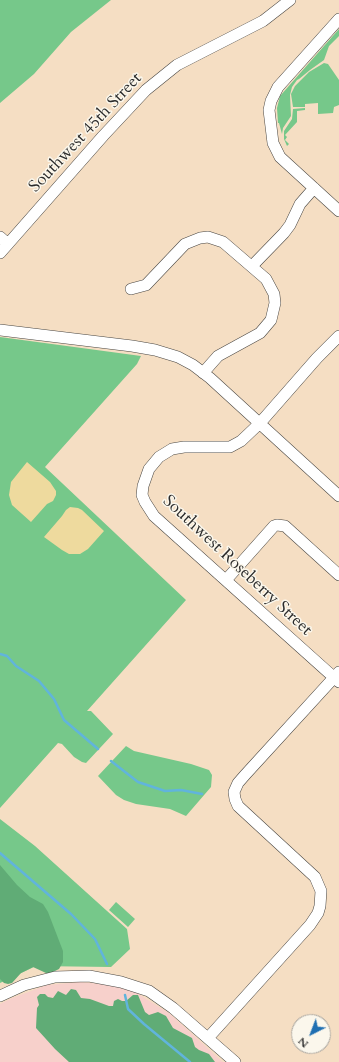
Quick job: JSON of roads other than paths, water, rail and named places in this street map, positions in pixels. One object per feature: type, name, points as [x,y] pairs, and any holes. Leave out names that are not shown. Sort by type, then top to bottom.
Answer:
[{"type":"street","name":"Southwest 45th Street","points":[[0,253],[4,241],[150,86],[177,65],[263,21],[290,0]]},
{"type":"street","points":[[339,19],[278,87],[269,107],[272,137],[280,157],[339,211]]},
{"type":"street","points":[[252,266],[284,233],[290,225],[300,204],[314,188]]},
{"type":"street","points":[[131,289],[146,285],[185,244],[200,238],[208,237],[223,242],[266,279],[274,294],[275,303],[271,320],[260,333],[218,356],[203,373]]},
{"type":"street","points":[[0,330],[132,346],[155,350],[178,357],[193,365],[203,373],[339,496]]},
{"type":"street","name":"Southwest Roseberry Street","points":[[337,677],[154,516],[142,494],[149,469],[159,457],[172,449],[184,447],[230,447],[241,441],[260,423],[317,358],[339,336]]},
{"type":"street","points":[[226,580],[277,525],[285,526],[339,575]]},
{"type":"street","points":[[208,1038],[310,925],[318,913],[321,891],[315,877],[238,806],[234,792],[238,783],[245,775],[337,677]]},
{"type":"street","points":[[0,996],[24,985],[55,977],[89,976],[149,991],[173,1008],[235,1062]]},
{"type":"waterway","points":[[0,654],[7,656],[16,666],[39,681],[54,699],[64,720],[98,749]]},
{"type":"waterway","points":[[111,761],[138,782],[165,791],[181,790],[202,794]]},
{"type":"waterway","points":[[0,853],[71,914],[95,939],[107,964]]},
{"type":"waterway","points":[[125,995],[128,1009],[190,1062]]}]
